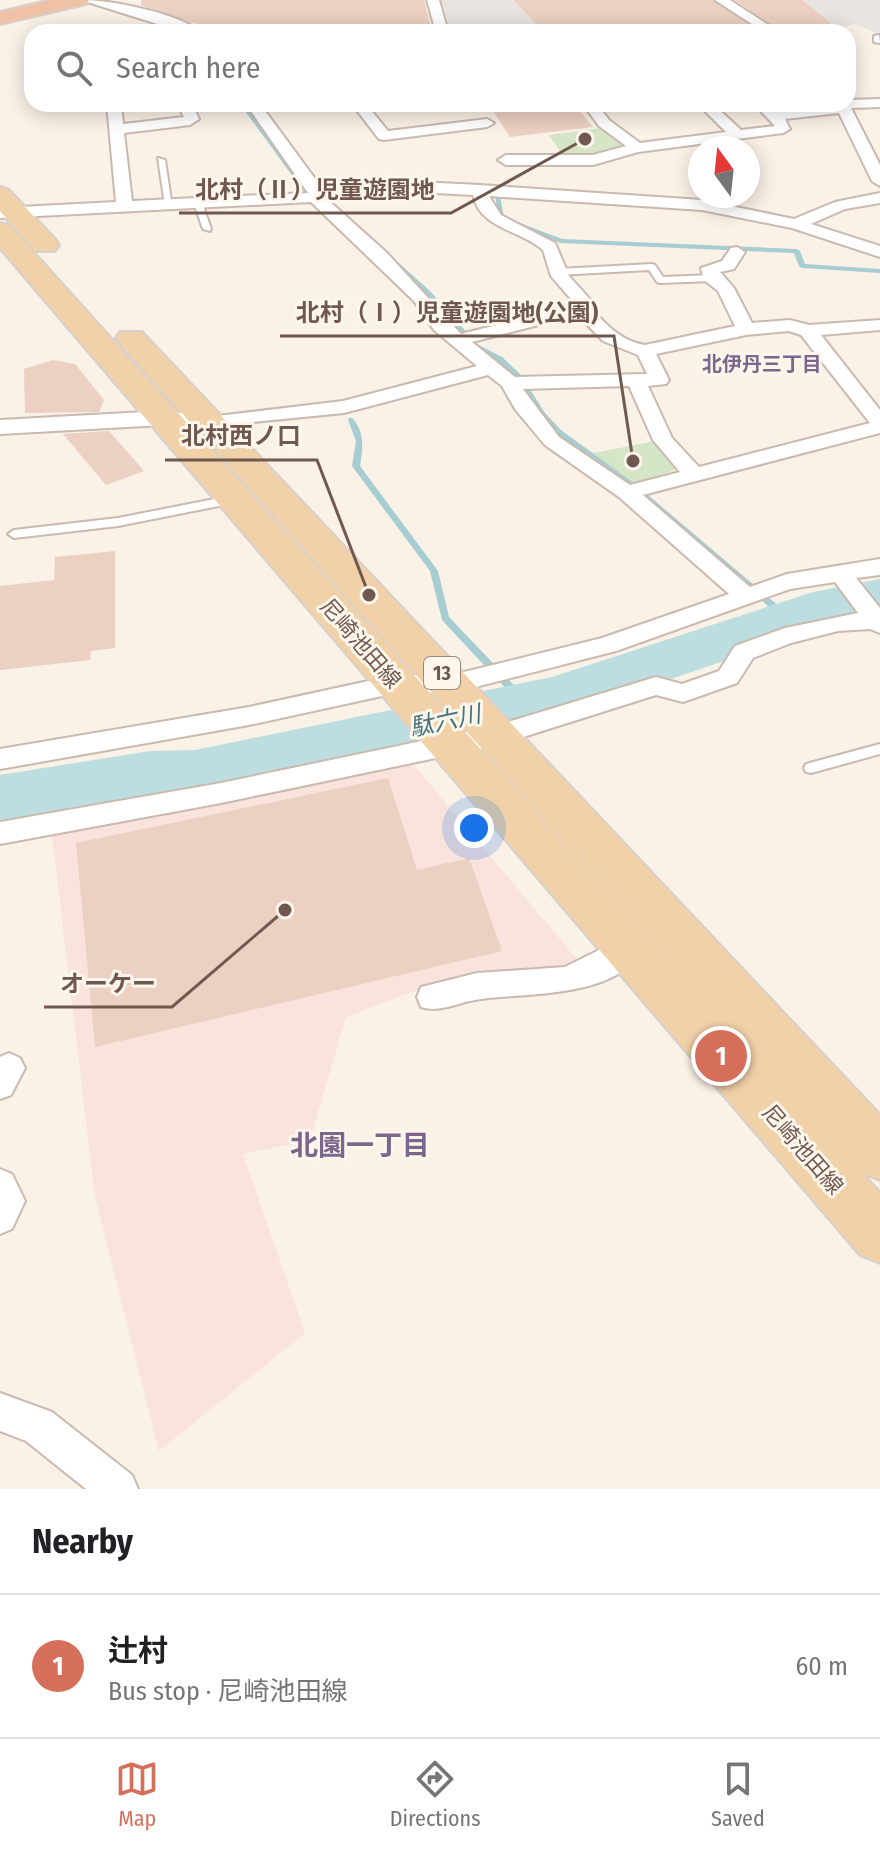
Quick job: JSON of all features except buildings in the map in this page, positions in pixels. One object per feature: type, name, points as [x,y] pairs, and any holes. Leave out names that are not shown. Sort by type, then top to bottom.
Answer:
[{"type":"highway","points":[[0,3],[13,0]]},
{"type":"highway","points":[[0,11],[50,0]]},
{"type":"highway","points":[[0,18],[79,0]]},
{"type":"main road","name":"尼崎池田線","points":[[7,226],[163,418],[880,1235]]},
{"type":"main road","name":"尼崎池田線","points":[[7,226],[209,423],[452,684],[880,1154]]},
{"type":"street","points":[[87,0],[174,24]]},
{"type":"street","points":[[433,0],[440,24]]},
{"type":"street","points":[[721,0],[760,24]]},
{"type":"street","points":[[856,104],[880,103]]},
{"type":"street","points":[[115,112],[125,207]]},
{"type":"street","points":[[118,129],[190,121],[189,112]]},
{"type":"street","points":[[259,112],[316,189],[315,197]]},
{"type":"street","points":[[365,112],[384,136],[497,142],[593,160],[637,148],[688,142]]},
{"type":"street","points":[[458,341],[491,329],[587,306],[558,272],[554,253],[546,243],[494,219],[485,208],[497,142],[480,112]]},
{"type":"street","points":[[596,112],[604,123],[637,148]]},
{"type":"street","points":[[714,112],[739,136],[783,129],[771,112]]},
{"type":"street","points":[[776,116],[801,112]]},
{"type":"street","points":[[848,112],[880,181]]},
{"type":"street","points":[[7,226],[125,207],[315,197],[398,186],[702,205],[796,224],[880,252]]},
{"type":"street","points":[[315,197],[420,297],[440,326],[510,383],[522,405],[552,441],[627,492],[745,595]]},
{"type":"street","points":[[796,224],[841,205],[880,198]]},
{"type":"street","points":[[737,252],[728,265],[710,268],[712,278],[725,288],[746,329]]},
{"type":"street","points":[[582,309],[607,339],[624,348],[645,351],[746,329],[790,325],[808,331],[880,325]]},
{"type":"street","points":[[627,492],[880,425],[808,331]]},
{"type":"street","points":[[510,383],[659,380],[645,351]]},
{"type":"street","points":[[0,427],[163,418],[209,423],[344,407],[492,368]]},
{"type":"street","points":[[636,381],[663,440],[693,473]]},
{"type":"street","points":[[0,759],[249,716],[396,684],[452,684],[607,645],[787,582],[880,567]]},
{"type":"street","points":[[840,573],[879,622]]},
{"type":"street","points":[[0,833],[498,735],[656,686],[683,693],[728,677],[744,652],[785,636],[838,623],[879,622]]},
{"type":"street","points":[[432,997],[477,986],[566,980],[601,966],[627,949]]},
{"type":"street","points":[[0,1186],[8,1201],[0,1217]]},
{"type":"street","points":[[0,1412],[38,1426],[118,1489]]},
{"type":"lane","points":[[161,160],[169,205]]},
{"type":"lane","points":[[198,203],[207,229]]},
{"type":"lane","points":[[558,272],[652,267],[660,280],[712,278]]},
{"type":"lane","points":[[14,534],[36,538],[235,499]]},
{"type":"lane","points":[[811,768],[880,749]]},
{"type":"shaded area","points":[[441,0],[713,0],[753,24],[448,24]]},
{"type":"shaded area","points":[[758,0],[880,0],[880,35],[856,24],[764,24],[747,13],[757,7]]},
{"type":"shaded area","points":[[406,756],[580,963],[446,979],[346,1017],[310,1140],[243,1154],[305,1333],[159,1451],[95,1196],[51,827]]},
{"type":"green space","points":[[602,128],[624,144],[621,150],[585,157],[563,156],[549,135]]},
{"type":"green space","points":[[661,440],[684,467],[626,487],[578,456]]},
{"type":"waterway","points":[[249,112],[306,191],[316,196]]},
{"type":"waterway","points":[[497,196],[501,218],[561,241],[797,251],[802,266],[880,271]]},
{"type":"waterway","points":[[389,257],[428,292],[474,346],[499,359],[518,377],[558,432],[632,486],[790,620]]},
{"type":"waterway","points":[[352,420],[360,441],[356,466],[434,571],[445,618],[525,703]]},
{"type":"waterway","name":"駄六川","points":[[0,799],[150,775],[195,774],[556,697],[832,605],[880,597]]},
{"type":"place","name":"北村（Ⅱ）児童遊園地","points":[[585,139]]},
{"type":"place","name":"北村（Ⅰ）児童遊園地(公園)","points":[[633,461]]},
{"type":"place","name":"北村西ノ口","points":[[369,595]]},
{"type":"place","name":"オーケー","points":[[285,910]]},
{"type":"place","name":"辻村","points":[[721,1056]]},
{"type":"district","name":"北伊丹三丁目","points":[[762,364]]},
{"type":"district","name":"北園一丁目","points":[[360,1145]]}]
